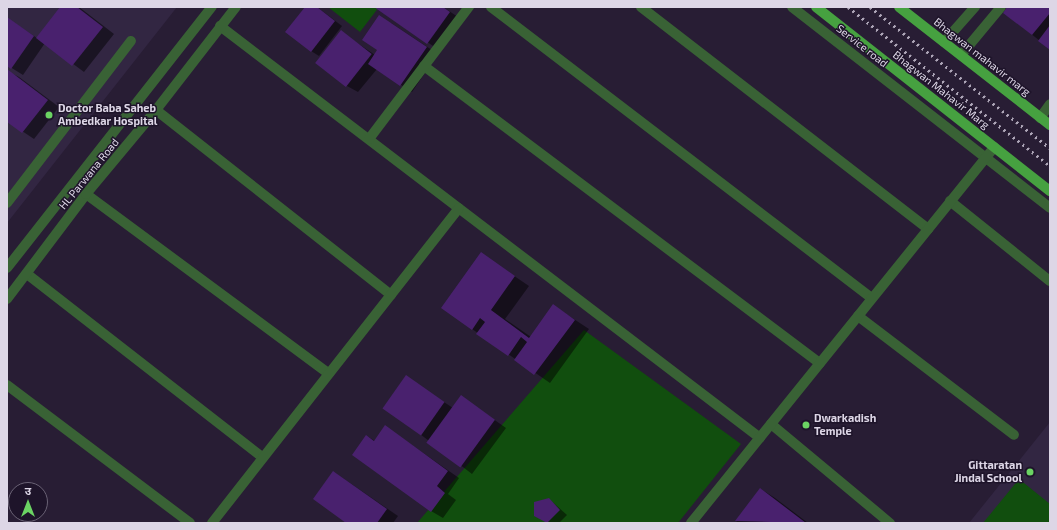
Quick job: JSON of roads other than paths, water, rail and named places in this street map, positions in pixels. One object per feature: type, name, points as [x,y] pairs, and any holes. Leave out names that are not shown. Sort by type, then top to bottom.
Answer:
[{"type":"main road","name":"Bhagwan Mahavir Marg","points":[[816,7],[1050,191]]},
{"type":"main road","name":"Bhagwan mahavir marg","points":[[899,7],[1050,125]]},
{"type":"street","name":"HL Parwana Road","points":[[7,268],[212,7]]},
{"type":"street","name":"HL Parwana Road","points":[[7,299],[86,194],[156,110],[236,7]]},
{"type":"street","points":[[369,139],[469,7]]},
{"type":"street","points":[[491,7],[872,298]]},
{"type":"street","points":[[641,7],[928,229]]},
{"type":"street","name":"Service road","points":[[792,7],[1050,208]]},
{"type":"street","points":[[944,42],[975,7]]},
{"type":"street","points":[[961,55],[1000,7]]},
{"type":"street","points":[[220,26],[760,438]]},
{"type":"street","points":[[7,203],[131,41]]},
{"type":"street","points":[[424,66],[820,363]]},
{"type":"street","points":[[1040,118],[1050,104]]},
{"type":"street","points":[[156,110],[391,295]]},
{"type":"street","points":[[692,523],[994,147]]},
{"type":"street","points":[[86,194],[329,374]]},
{"type":"street","points":[[950,201],[1050,282]]},
{"type":"street","points":[[212,523],[459,208]]},
{"type":"street","points":[[27,274],[263,458]]},
{"type":"street","points":[[858,316],[1014,435]]},
{"type":"street","points":[[7,385],[190,523]]},
{"type":"street","points":[[771,424],[890,523]]},
{"type":"railway","points":[[848,7],[1050,166]]},
{"type":"railway","points":[[870,7],[1050,148]]},
{"type":"place","name":"Doctor Baba Saheb Ambedkar Hospital","points":[[49,115]]},
{"type":"place","name":"Dwarkadish Temple","points":[[806,425]]},
{"type":"place","name":"Gittaratan Jindal School","points":[[1030,472]]}]
